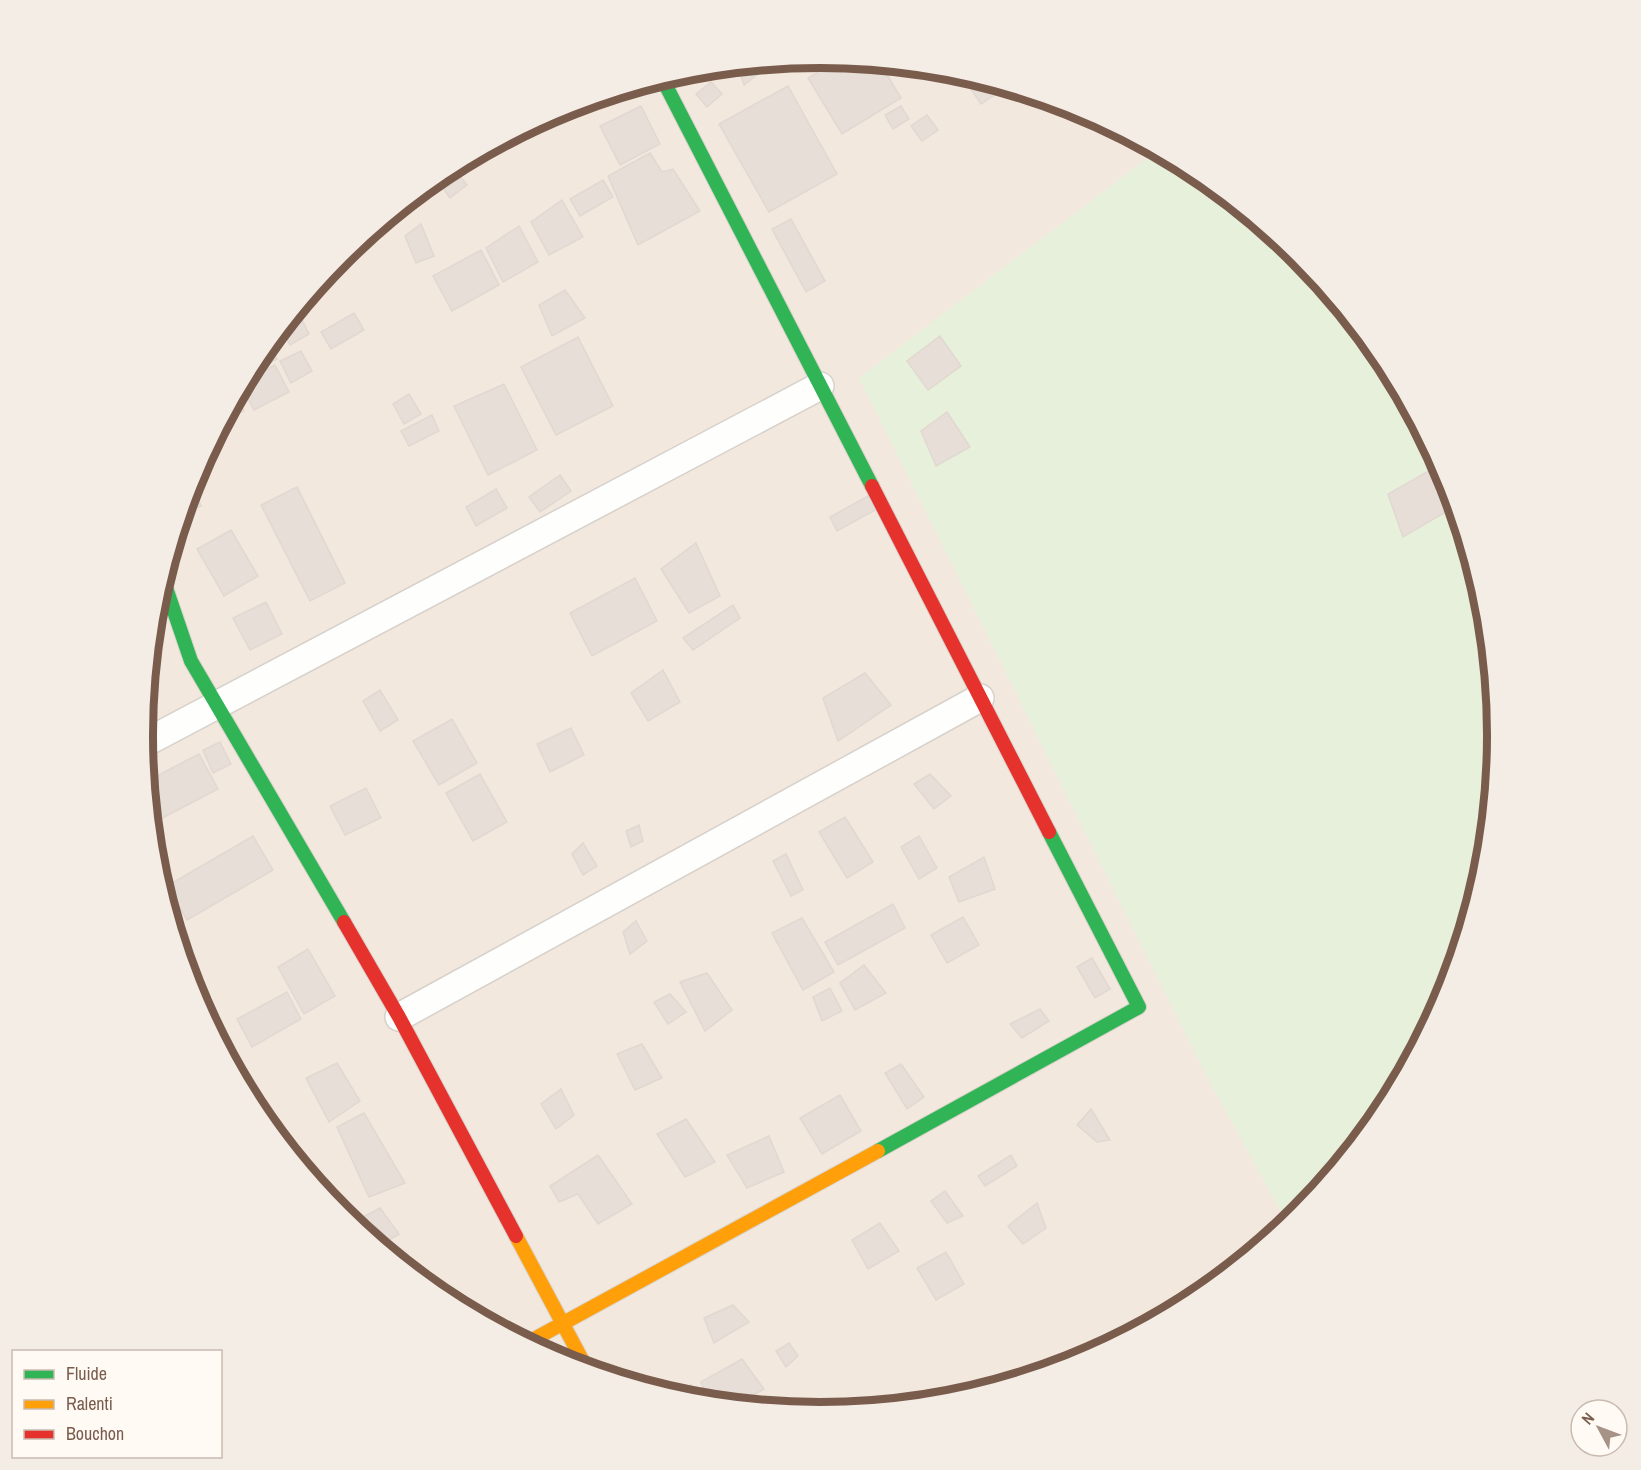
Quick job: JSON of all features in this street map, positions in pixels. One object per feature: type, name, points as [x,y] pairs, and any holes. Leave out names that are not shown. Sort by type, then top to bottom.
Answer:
[{"type":"street","points":[[535,1339],[1139,1007],[666,86]]},
{"type":"street","points":[[153,739],[820,386]]},
{"type":"street","points":[[168,595],[191,661],[399,1017],[581,1358]]},
{"type":"street","points":[[399,1017],[980,698]]},
{"type":"shaded area","points":[[777,69],[864,69],[951,80],[993,90],[1076,118],[1116,136],[1191,180],[1227,205],[1261,233],[1322,295],[1376,364],[1399,401],[1419,440],[1453,520],[1475,605],[1487,691],[1487,779],[1475,865],[1465,908],[1453,950],[1419,1030],[1376,1106],[1350,1141],[1322,1175],[1261,1237],[1227,1265],[1154,1313],[1116,1334],[1035,1367],[951,1390],[908,1397],[864,1401],[777,1401],[690,1390],[648,1380],[565,1352],[525,1334],[450,1290],[414,1265],[380,1237],[319,1175],[265,1106],[242,1069],[222,1030],[188,950],[166,865],[154,779],[154,691],[159,648],[166,605],[188,520],[222,440],[242,401],[265,364],[291,329],[319,295],[380,233],[414,205],[487,157],[525,136],[606,103],[690,80],[733,73]]},
{"type":"green space","points":[[1151,155],[1227,205],[1292,263],[1322,295],[1376,364],[1419,440],[1453,520],[1475,605],[1482,648],[1487,691],[1487,779],[1475,865],[1453,950],[1419,1030],[1399,1069],[1376,1106],[1350,1141],[1322,1175],[1283,1215],[1210,1083],[859,378]]},
{"type":"building","points":[[825,68],[885,71],[901,98],[842,134],[808,78]]},
{"type":"building","points":[[763,70],[744,85],[740,72]]},
{"type":"building","points":[[711,82],[722,94],[707,107],[696,94]]},
{"type":"building","points":[[968,84],[993,90],[996,94],[981,104]]},
{"type":"building","points":[[788,86],[837,174],[769,212],[719,124]]},
{"type":"building","points":[[641,106],[660,144],[620,165],[600,126]]},
{"type":"building","points":[[901,106],[909,119],[893,129],[885,115]]},
{"type":"building","points":[[927,115],[938,130],[922,141],[911,126]]},
{"type":"building","points":[[650,153],[662,172],[673,169],[700,211],[638,245],[608,176]]},
{"type":"building","points":[[459,175],[467,185],[450,198],[442,187]]},
{"type":"building","points":[[603,180],[613,197],[580,216],[570,199]]},
{"type":"building","points":[[562,200],[583,237],[549,255],[531,222]]},
{"type":"building","points":[[791,219],[825,281],[806,292],[772,229]]},
{"type":"building","points":[[421,224],[434,256],[416,263],[405,236]]},
{"type":"building","points":[[519,226],[538,262],[503,282],[486,248]]},
{"type":"building","points":[[481,250],[499,285],[452,311],[433,276]]},
{"type":"building","points":[[565,290],[585,318],[552,336],[539,305]]},
{"type":"building","points":[[354,313],[364,330],[331,349],[321,332]]},
{"type":"building","points":[[301,317],[309,334],[290,345],[285,336]]},
{"type":"building","points":[[940,336],[961,366],[928,390],[907,361]]},
{"type":"building","points":[[578,337],[613,406],[556,435],[521,367]]},
{"type":"building","points":[[301,351],[312,371],[291,383],[280,361]]},
{"type":"building","points":[[274,353],[277,359],[263,366]]},
{"type":"building","points":[[275,365],[289,392],[254,410],[246,395],[259,373]]},
{"type":"building","points":[[504,384],[537,450],[488,475],[454,406]]},
{"type":"building","points":[[409,394],[421,414],[404,424],[393,404]]},
{"type":"building","points":[[240,404],[244,411],[235,415]]},
{"type":"building","points":[[947,412],[970,447],[936,466],[921,431]]},
{"type":"building","points":[[432,415],[439,431],[409,446],[401,431]]},
{"type":"building","points":[[1432,469],[1449,510],[1403,537],[1388,494]]},
{"type":"building","points":[[560,475],[571,491],[540,512],[529,497]]},
{"type":"building","points":[[297,487],[345,583],[310,601],[261,505]]},
{"type":"building","points":[[496,489],[507,508],[476,526],[466,507]]},
{"type":"building","points":[[870,495],[877,509],[837,531],[830,517]]},
{"type":"building","points":[[197,497],[201,506],[192,509]]},
{"type":"building","points":[[231,530],[258,576],[224,596],[197,549]]},
{"type":"building","points":[[696,543],[720,596],[689,613],[661,569]]},
{"type":"building","points":[[635,578],[657,621],[592,656],[570,613]]},
{"type":"building","points":[[266,602],[282,634],[250,650],[233,618]]},
{"type":"building","points":[[733,605],[740,618],[693,650],[683,638]]},
{"type":"building","points":[[663,670],[680,702],[648,721],[631,693]]},
{"type":"building","points":[[865,673],[891,705],[838,741],[823,698]]},
{"type":"building","points":[[380,690],[398,720],[380,731],[363,701]]},
{"type":"building","points":[[452,719],[477,763],[439,785],[413,741]]},
{"type":"building","points":[[571,728],[584,755],[550,772],[537,744]]},
{"type":"building","points":[[220,742],[231,764],[213,773],[203,750]]},
{"type":"building","points":[[199,754],[218,789],[159,820],[154,777]]},
{"type":"building","points":[[480,774],[507,822],[473,841],[446,793]]},
{"type":"building","points":[[930,774],[951,796],[934,809],[914,784]]},
{"type":"building","points":[[366,788],[381,818],[345,835],[330,806]]},
{"type":"building","points":[[845,817],[873,862],[847,878],[819,832]]},
{"type":"building","points":[[639,825],[643,841],[631,847],[626,831]]},
{"type":"building","points":[[253,836],[273,870],[187,920],[173,897],[170,884]]},
{"type":"building","points":[[919,836],[937,868],[919,879],[901,847]]},
{"type":"building","points":[[583,843],[597,866],[583,875],[572,854]]},
{"type":"building","points":[[786,854],[803,890],[791,896],[773,861]]},
{"type":"building","points":[[984,857],[995,889],[959,902],[949,877]]},
{"type":"building","points":[[893,904],[905,928],[838,965],[825,942]]},
{"type":"building","points":[[963,917],[979,945],[947,963],[931,935]]},
{"type":"building","points":[[802,918],[834,972],[803,990],[772,933]]},
{"type":"building","points":[[636,921],[647,941],[630,954],[623,932]]},
{"type":"building","points":[[308,949],[335,996],[304,1014],[278,967]]},
{"type":"building","points":[[1092,958],[1110,989],[1095,998],[1077,967]]},
{"type":"building","points":[[864,965],[886,993],[855,1010],[840,983]]},
{"type":"building","points":[[707,973],[732,1010],[705,1031],[680,982]]},
{"type":"building","points":[[830,988],[842,1011],[822,1021],[813,997]]},
{"type":"building","points":[[287,992],[301,1019],[252,1047],[237,1019]]},
{"type":"building","points":[[670,994],[686,1012],[668,1024],[654,1002]]},
{"type":"building","points":[[1040,1009],[1049,1021],[1022,1038],[1010,1024]]},
{"type":"building","points":[[642,1044],[662,1078],[635,1090],[617,1054]]},
{"type":"building","points":[[337,1063],[360,1101],[329,1122],[306,1078]]},
{"type":"building","points":[[901,1064],[924,1097],[907,1109],[885,1073]]},
{"type":"building","points":[[561,1089],[574,1115],[556,1129],[541,1104]]},
{"type":"building","points":[[840,1095],[861,1131],[822,1154],[800,1118]]},
{"type":"building","points":[[1091,1109],[1110,1140],[1097,1142],[1077,1125]]},
{"type":"building","points":[[364,1113],[405,1183],[369,1197],[337,1127]]},
{"type":"building","points":[[686,1119],[715,1162],[685,1177],[657,1134]]},
{"type":"building","points":[[769,1136],[784,1172],[747,1188],[727,1155]]},
{"type":"building","points":[[598,1155],[632,1204],[598,1224],[578,1194],[559,1202],[550,1186]]},
{"type":"building","points":[[1011,1155],[1017,1166],[985,1186],[978,1176]]},
{"type":"building","points":[[945,1191],[963,1216],[947,1223],[931,1201]]},
{"type":"building","points":[[1037,1203],[1046,1228],[1023,1244],[1008,1226]]},
{"type":"building","points":[[380,1208],[399,1234],[386,1242],[361,1218]]},
{"type":"building","points":[[880,1223],[899,1251],[868,1269],[852,1240]]},
{"type":"building","points":[[946,1252],[964,1284],[936,1300],[917,1268]]},
{"type":"building","points":[[733,1305],[749,1322],[714,1343],[704,1318]]},
{"type":"building","points":[[789,1343],[798,1356],[786,1367],[776,1351]]},
{"type":"building","points":[[742,1359],[764,1389],[748,1398],[733,1397],[706,1393],[701,1382]]},
{"type":"building","points":[[691,1385],[694,1391],[690,1390],[684,1389]]},
{"type":"traffic: fast","points":[[666,86],[872,486]]},
{"type":"traffic: fast","points":[[168,595],[191,661],[344,922]]},
{"type":"traffic: fast","points":[[878,1151],[1139,1007],[1049,832]]},
{"type":"traffic: slow","points":[[535,1339],[878,1151]]},
{"type":"traffic: slow","points":[[516,1236],[581,1358]]},
{"type":"traffic: jam","points":[[872,486],[1049,832]]},
{"type":"traffic: jam","points":[[344,922],[399,1017],[516,1236]]}]
